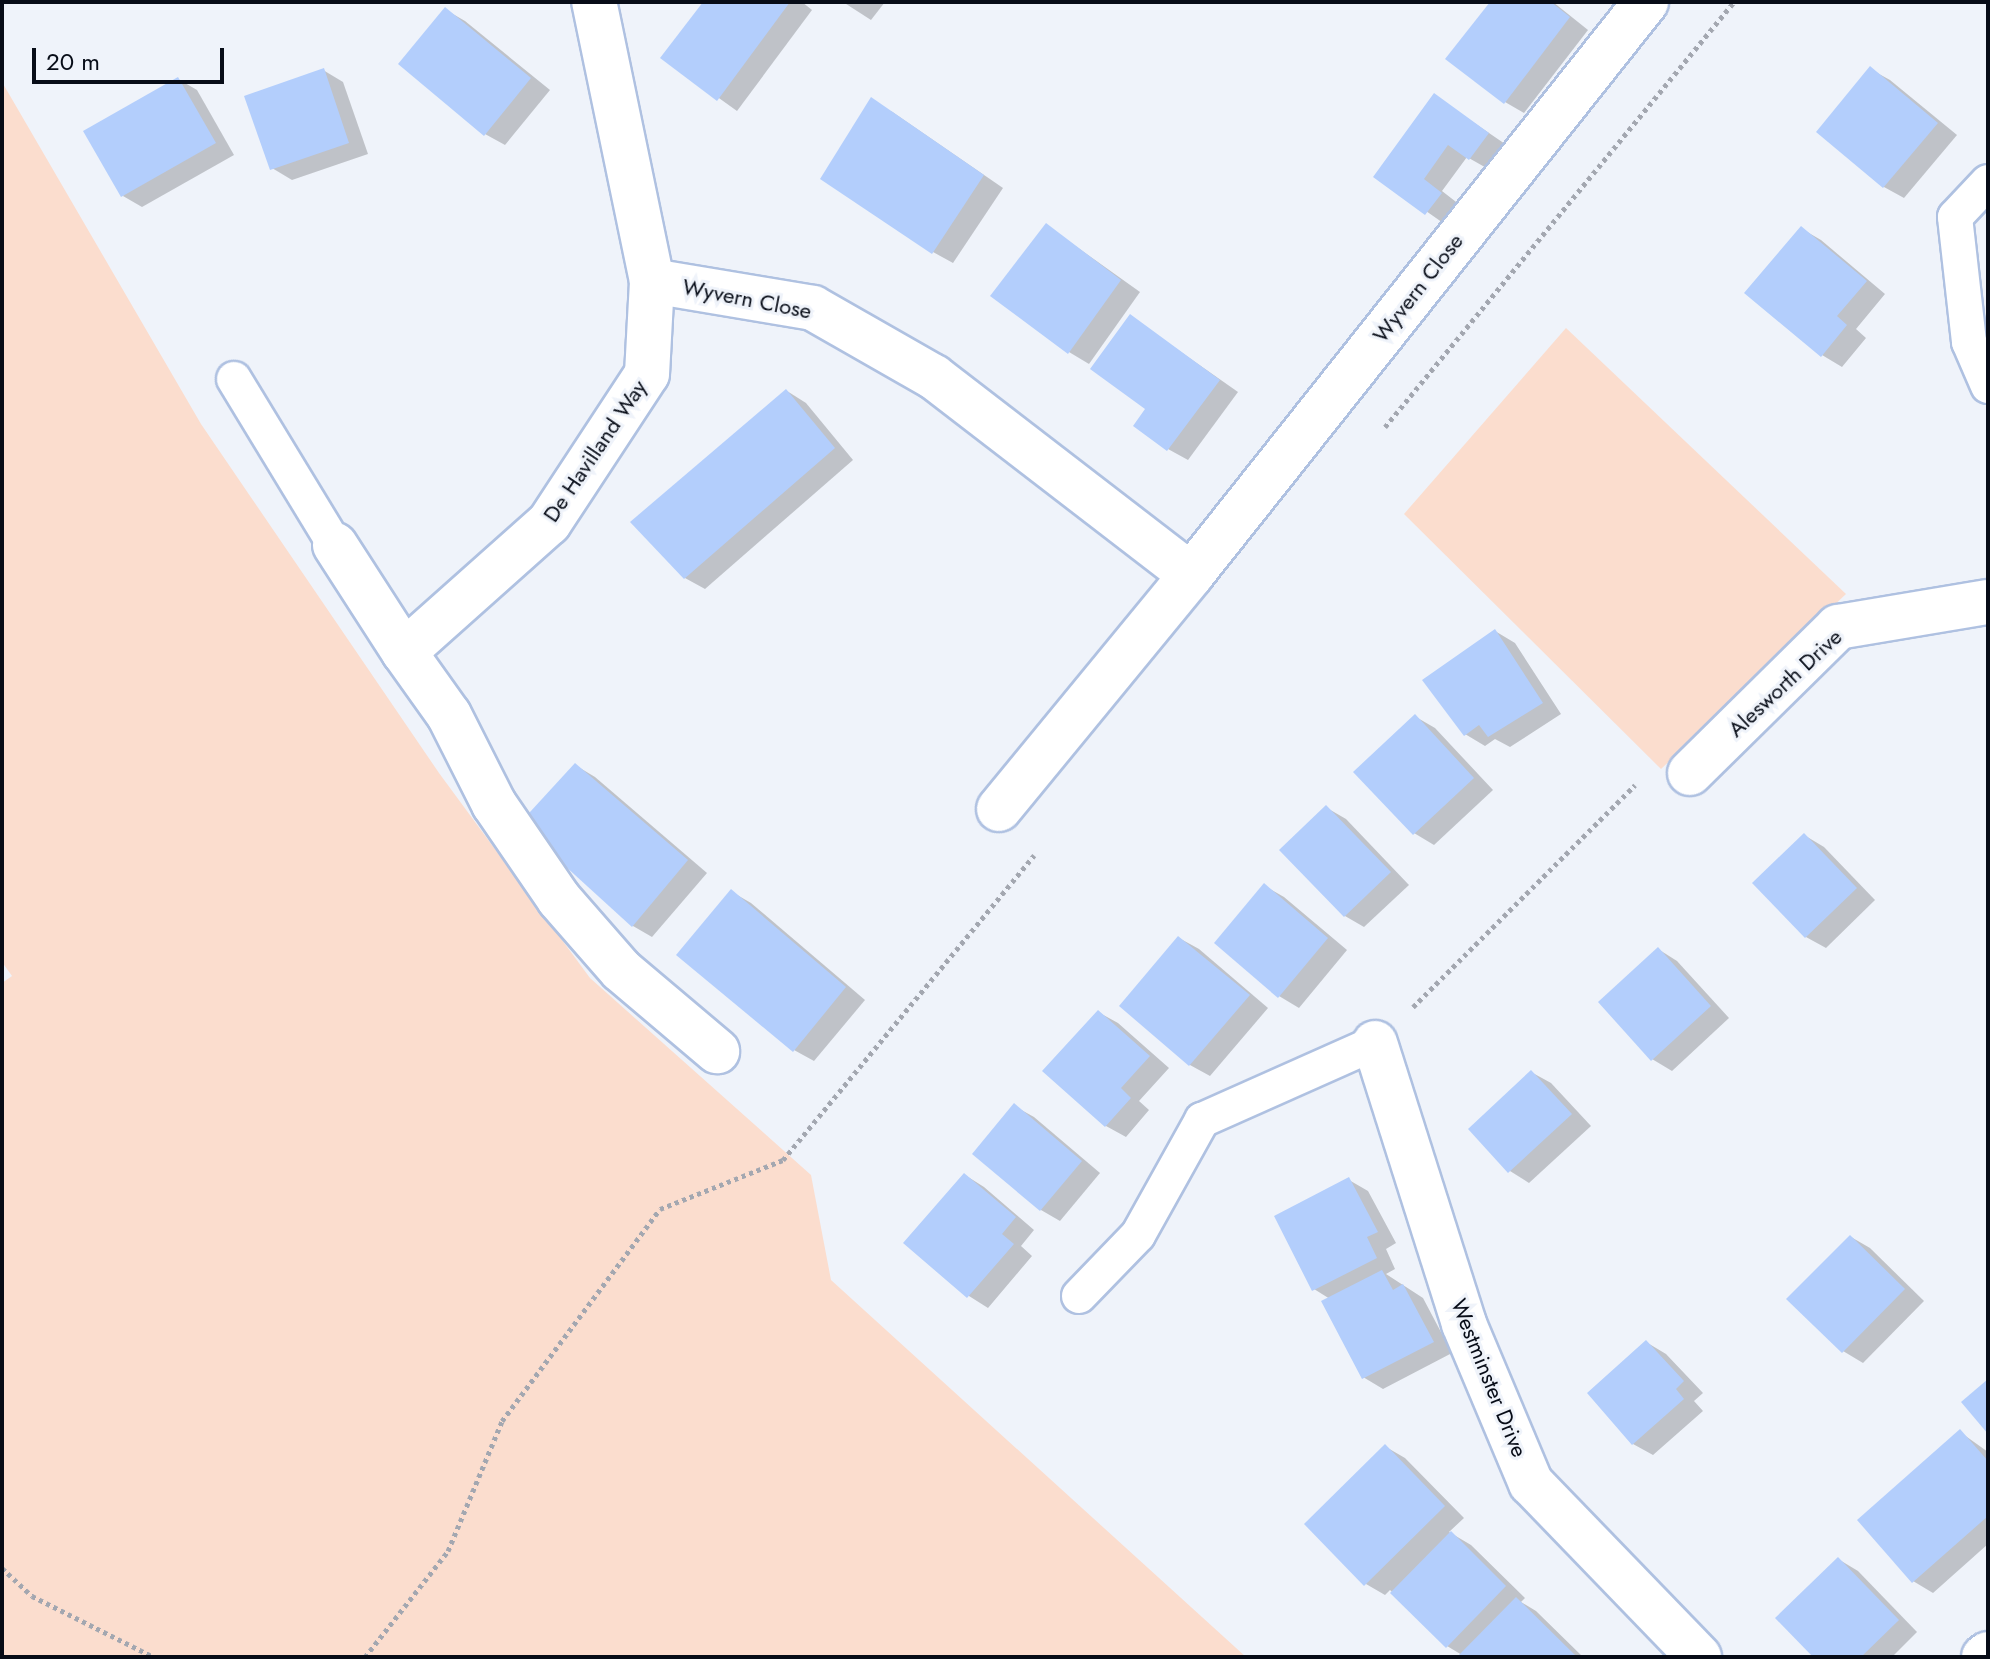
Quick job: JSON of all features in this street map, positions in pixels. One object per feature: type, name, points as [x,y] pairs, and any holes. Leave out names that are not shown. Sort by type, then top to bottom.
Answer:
[{"type":"street","name":"De Havilland Way","points":[[404,652],[549,523],[647,374],[652,281],[594,2]]},
{"type":"street","name":"Wyvern Close","points":[[999,809],[1191,575],[1646,2]]},
{"type":"street","name":"Wyvern Close","points":[[652,281],[813,308],[934,377],[1191,575]]},
{"type":"street","points":[[335,545],[449,715],[494,804],[559,899],[621,970],[717,1051]]},
{"type":"street","name":"Alesworth Drive","points":[[1690,773],[1838,627],[1988,602]]},
{"type":"street","name":"Westminster Drive","points":[[1375,1043],[1464,1324],[1531,1483],[1699,1657]]},
{"type":"lane","points":[[1988,182],[1955,217],[1969,342],[1988,386]]},
{"type":"lane","points":[[234,379],[335,545]]},
{"type":"lane","points":[[1079,1296],[1138,1235],[1202,1120],[1375,1043]]},
{"type":"path","points":[[1375,1043],[1467,957],[1639,782],[1690,773]]},
{"type":"path","points":[[2,1568],[32,1596],[154,1657]]},
{"type":"shaded area","points":[[2,82],[201,424],[439,773],[590,978],[811,1175],[831,1280],[1246,1657],[2,1657],[2,983],[12,976],[2,962]]},
{"type":"shaded area","points":[[1566,328],[1846,594],[1661,769],[1404,514]]},
{"type":"building","points":[[703,2],[790,2],[717,101],[660,58]]},
{"type":"building","points":[[1490,2],[1551,2],[1570,17],[1504,104],[1445,59]]},
{"type":"building","points":[[445,7],[531,78],[484,136],[398,64]]},
{"type":"building","points":[[1870,66],[1938,123],[1883,188],[1816,132]]},
{"type":"building","points":[[324,68],[349,143],[270,170],[244,96]]},
{"type":"building","points":[[178,77],[216,143],[121,197],[83,131]]},
{"type":"building","points":[[1434,93],[1489,133],[1469,160],[1448,145],[1424,179],[1442,193],[1425,215],[1373,177]]},
{"type":"building","points":[[871,97],[984,175],[932,254],[820,179]]},
{"type":"building","points":[[1046,223],[1121,280],[1068,354],[990,296]]},
{"type":"building","points":[[1801,226],[1867,281],[1837,316],[1847,325],[1821,357],[1744,293]]},
{"type":"building","points":[[1130,314],[1220,380],[1167,451],[1133,426],[1145,409],[1090,369]]},
{"type":"building","points":[[786,389],[835,448],[684,579],[630,522]]},
{"type":"building","points":[[1495,629],[1543,703],[1488,737],[1479,725],[1464,736],[1422,680]]},
{"type":"building","points":[[1415,714],[1474,778],[1413,835],[1353,772]]},
{"type":"building","points":[[575,763],[688,860],[632,927],[519,824]]},
{"type":"building","points":[[1326,805],[1391,872],[1344,917],[1279,850]]},
{"type":"building","points":[[1804,833],[1857,888],[1805,938],[1752,883]]},
{"type":"building","points":[[1264,883],[1328,938],[1278,998],[1214,943]]},
{"type":"building","points":[[731,889],[846,987],[793,1052],[676,955]]},
{"type":"building","points":[[1178,936],[1250,995],[1189,1066],[1119,1006]]},
{"type":"building","points":[[1658,947],[1711,1006],[1651,1061],[1598,1002]]},
{"type":"building","points":[[1098,1010],[1150,1056],[1121,1088],[1131,1098],[1105,1127],[1042,1071]]},
{"type":"building","points":[[1531,1070],[1572,1114],[1508,1173],[1468,1129]]},
{"type":"building","points":[[1014,1103],[1082,1161],[1040,1211],[972,1154]]},
{"type":"building","points":[[964,1173],[1016,1217],[1002,1234],[1014,1244],[967,1298],[903,1243]]},
{"type":"building","points":[[1349,1177],[1378,1232],[1367,1237],[1377,1258],[1312,1291],[1274,1216]]},
{"type":"building","points":[[1850,1235],[1905,1289],[1842,1353],[1786,1299]]},
{"type":"building","points":[[1382,1270],[1393,1290],[1403,1284],[1434,1342],[1362,1379],[1321,1301]]},
{"type":"building","points":[[1646,1340],[1684,1381],[1676,1389],[1684,1399],[1632,1445],[1587,1393]]},
{"type":"building","points":[[1988,1379],[1988,1434],[1961,1402]]},
{"type":"building","points":[[1960,1429],[1988,1461],[1988,1516],[1912,1583],[1857,1520]]},
{"type":"building","points":[[1385,1444],[1445,1506],[1364,1586],[1304,1524]]},
{"type":"building","points":[[1451,1531],[1506,1586],[1446,1648],[1390,1593]]},
{"type":"building","points":[[1838,1557],[1899,1620],[1861,1657],[1813,1657],[1775,1618]]},
{"type":"building","points":[[1516,1597],[1577,1657],[1457,1657]]}]
